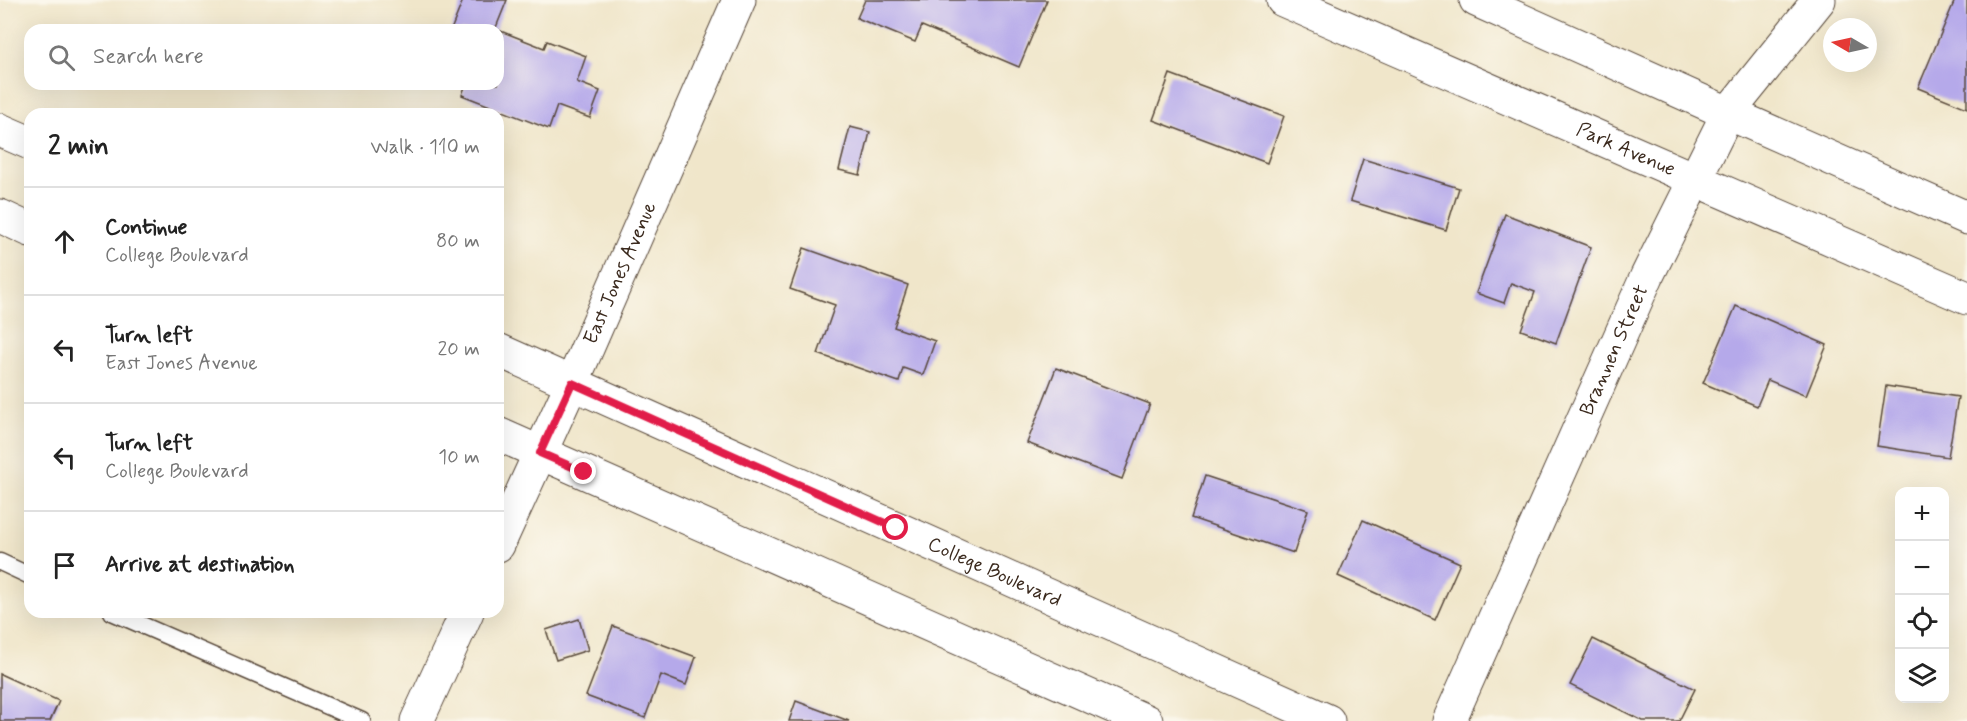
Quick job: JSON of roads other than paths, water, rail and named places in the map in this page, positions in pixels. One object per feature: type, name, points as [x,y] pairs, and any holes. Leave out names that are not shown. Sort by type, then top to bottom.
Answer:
[{"type":"street","name":"East Jones Avenue","points":[[504,532],[740,0]]},
{"type":"street","name":"Park Avenue","points":[[1283,0],[1967,298]]},
{"type":"street","points":[[1476,0],[1967,218]]},
{"type":"street","name":"Brannen Street","points":[[1449,721],[1647,276],[1728,113],[1819,0]]},
{"type":"street","points":[[0,130],[24,140]]},
{"type":"street","points":[[0,216],[24,227]]},
{"type":"street","name":"College Boulevard","points":[[504,353],[1328,721]]},
{"type":"street","points":[[504,437],[1146,721]]},
{"type":"street","points":[[417,721],[464,618]]},
{"type":"lane","points":[[0,562],[24,573]]},
{"type":"lane","points":[[126,618],[362,721]]}]
